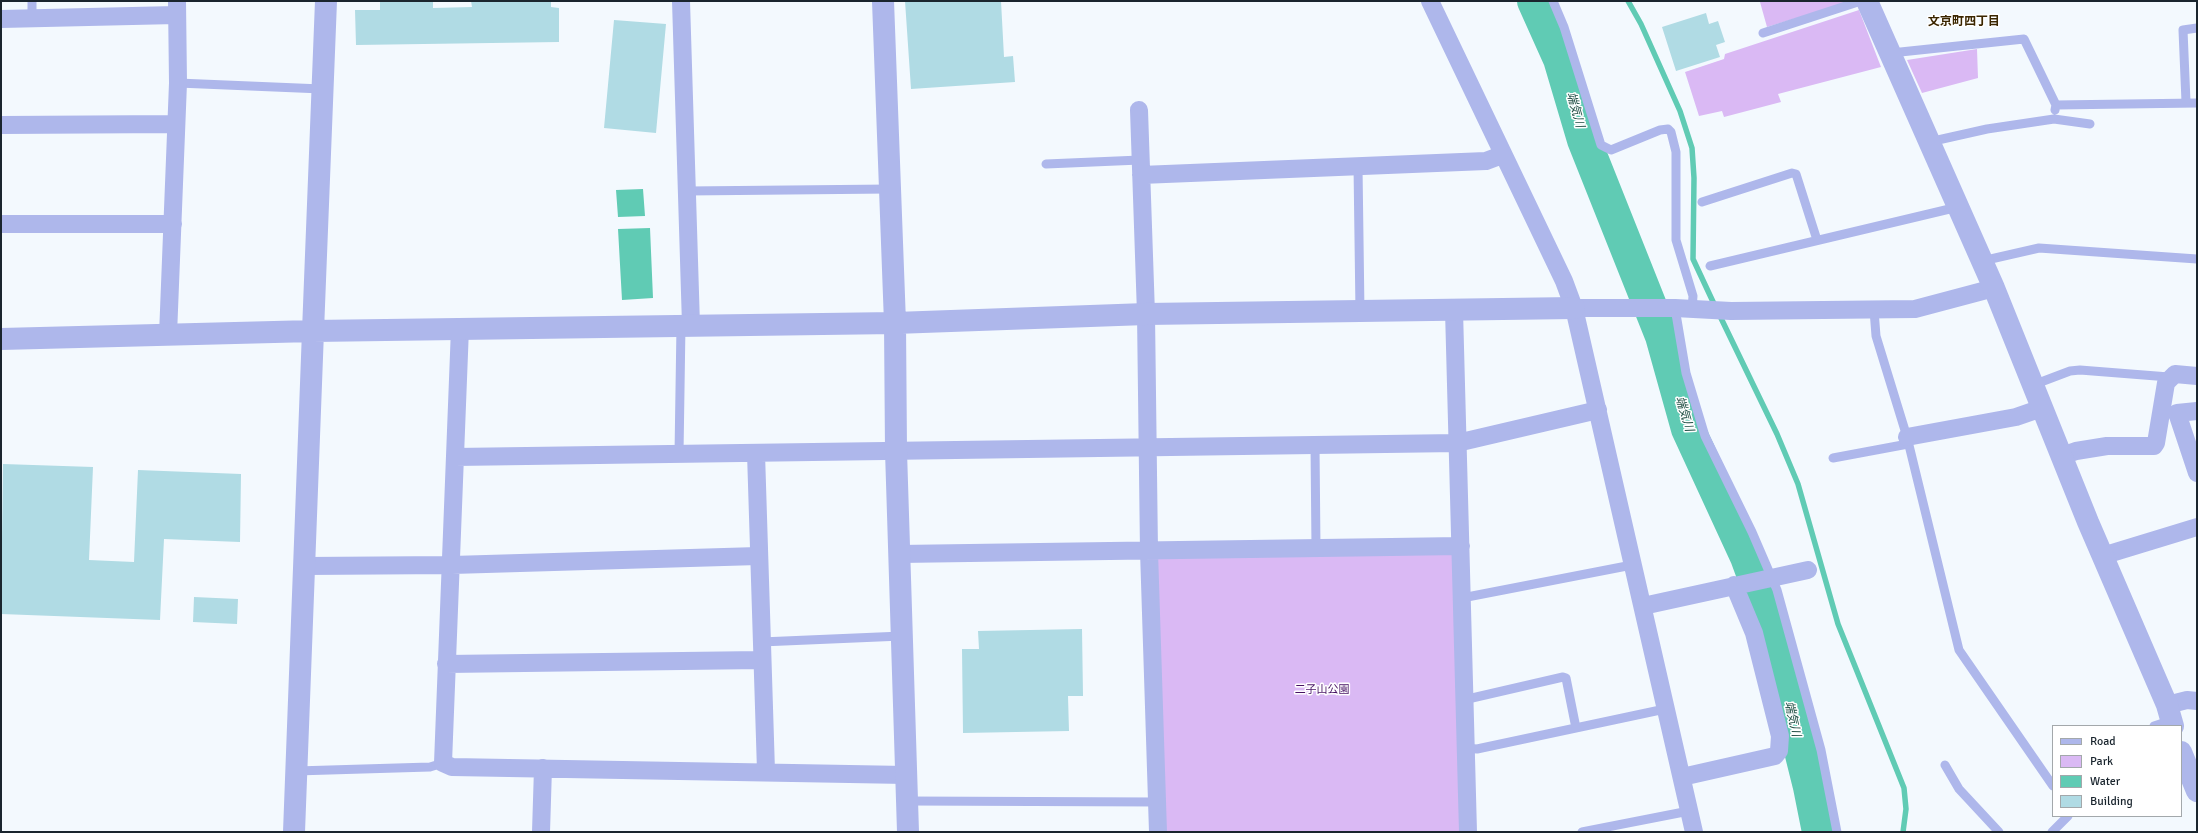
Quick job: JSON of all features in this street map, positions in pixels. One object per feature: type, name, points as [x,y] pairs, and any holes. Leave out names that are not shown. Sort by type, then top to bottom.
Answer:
[{"type":"street","points":[[294,832],[326,1]]},
{"type":"street","points":[[681,1],[687,191],[686,325]]},
{"type":"street","points":[[883,1],[895,323],[896,451],[908,832]]},
{"type":"street","points":[[1430,1],[1502,155],[1564,281],[1574,308],[1694,832]]},
{"type":"street","points":[[1867,1],[1994,288],[2166,719],[2187,700],[2197,701]]},
{"type":"street","points":[[1,19],[32,10],[177,8],[178,83],[168,334]]},
{"type":"street","points":[[1139,110],[1146,314],[1146,447],[1158,832]]},
{"type":"street","points":[[1,125],[176,124]]},
{"type":"street","points":[[1141,168],[1358,166],[1486,161],[1502,155]]},
{"type":"street","points":[[1,224],[173,224]]},
{"type":"street","points":[[1,339],[460,328],[895,323],[1146,314],[1574,308],[1731,311],[1915,309],[1994,288]]},
{"type":"street","points":[[1454,310],[1468,832]]},
{"type":"street","points":[[460,328],[452,565],[446,664],[443,763],[452,767],[766,771],[906,775]]},
{"type":"street","points":[[2062,456],[2076,451],[2103,446],[2154,446],[2156,443],[2166,383],[2169,377],[2180,373],[2197,376]]},
{"type":"street","points":[[1908,440],[2016,416],[2042,408]]},
{"type":"street","points":[[455,457],[1457,443],[1598,410]]},
{"type":"street","points":[[2197,411],[2177,412],[2197,473]]},
{"type":"street","points":[[756,453],[761,660],[766,771]]},
{"type":"street","points":[[2102,556],[2197,527]]},
{"type":"street","points":[[899,554],[1316,550],[1461,546]]},
{"type":"street","points":[[305,566],[452,565],[758,556]]},
{"type":"street","points":[[1642,606],[1808,570]]},
{"type":"street","points":[[1682,777],[1775,756],[1779,751],[1780,736],[1754,633],[1734,585]]},
{"type":"street","points":[[446,664],[761,660]]},
{"type":"street","points":[[2182,754],[2197,791]]},
{"type":"street","points":[[541,832],[543,768]]},
{"type":"lane","points":[[1553,1],[1564,27],[1601,145],[1611,150],[1660,130],[1668,129],[1671,132],[1676,152],[1676,240],[1693,296],[1684,309],[1686,373],[1705,436],[1752,532],[1772,578],[1821,750],[1837,832]]},
{"type":"lane","points":[[1763,33],[1861,1]]},
{"type":"lane","points":[[2186,102],[2183,30],[2197,28]]},
{"type":"lane","points":[[1890,53],[2024,39],[2056,105],[2054,119]]},
{"type":"lane","points":[[178,83],[323,89]]},
{"type":"lane","points":[[2056,105],[2197,102]]},
{"type":"lane","points":[[1929,142],[1987,129],[2054,119],[2090,124]]},
{"type":"lane","points":[[1046,164],[1141,168]]},
{"type":"lane","points":[[1358,166],[1360,312]]},
{"type":"lane","points":[[1702,202],[1792,173],[1796,174],[1817,240]]},
{"type":"lane","points":[[687,191],[890,188]]},
{"type":"lane","points":[[1710,266],[1959,206]]},
{"type":"lane","points":[[1982,261],[2039,248],[2197,258]]},
{"type":"lane","points":[[1874,310],[1876,336],[1908,440],[1959,650],[2052,785]]},
{"type":"lane","points":[[679,454],[686,325]]},
{"type":"lane","points":[[2033,385],[2070,371],[2080,370],[2169,377]]},
{"type":"lane","points":[[1833,458],[1908,440]]},
{"type":"lane","points":[[1315,444],[1316,550]]},
{"type":"lane","points":[[1462,598],[1632,565]]},
{"type":"lane","points":[[761,642],[902,636]]},
{"type":"lane","points":[[1464,698],[1472,698],[1563,677],[1566,678],[1576,728]]},
{"type":"lane","points":[[1465,748],[1477,749],[1665,709]]},
{"type":"lane","points":[[296,771],[430,767],[443,763]]},
{"type":"lane","points":[[1945,765],[1959,789],[1999,832]]},
{"type":"lane","points":[[907,801],[1157,802]]},
{"type":"lane","points":[[1582,832],[1689,811]]},
{"type":"lane","points":[[2052,832],[2067,817]]},
{"type":"green space","points":[[1852,1],[1767,27],[1760,2]]},
{"type":"green space","points":[[1859,10],[1881,67],[1778,94],[1781,102],[1724,117],[1722,111],[1699,116],[1685,72],[1724,59],[1725,54]]},
{"type":"green space","points":[[1977,49],[1978,78],[1922,93],[1907,60]]},
{"type":"green space","name":"二子山公園","points":[[1461,546],[1468,832],[1158,832],[1149,551]]},
{"type":"water","points":[[643,189],[645,216],[618,217],[616,190]]},
{"type":"water","points":[[650,228],[653,298],[622,300],[618,229]]},
{"type":"building","points":[[380,1],[433,1],[433,8],[472,7],[471,1],[551,1],[551,7],[559,8],[559,42],[356,45],[355,10],[380,10]]},
{"type":"building","points":[[905,1],[1001,1],[1004,57],[1013,56],[1015,82],[911,89]]},
{"type":"building","points":[[1706,13],[1709,24],[1718,21],[1725,42],[1716,45],[1720,57],[1676,71],[1662,27]]},
{"type":"building","points":[[614,20],[666,24],[656,133],[604,128]]},
{"type":"building","points":[[3,464],[93,467],[89,560],[134,562],[138,470],[241,474],[240,542],[164,539],[160,620],[1,614]]},
{"type":"building","points":[[194,597],[238,599],[237,624],[193,622]]},
{"type":"building","points":[[1082,629],[1083,696],[1068,696],[1069,731],[963,733],[962,649],[979,649],[978,631]]},
{"type":"waterway","name":"端気川","points":[[1534,1],[1560,59],[1584,140],[1662,336],[1688,429],[1747,557],[1765,606],[1810,787],[1819,832]]},
{"type":"waterway","points":[[1628,1],[1641,24],[1680,111],[1692,148],[1694,178],[1693,259],[1715,306]]},
{"type":"waterway","points":[[1719,314],[1777,434],[1798,484],[1838,624],[1904,788],[1906,809],[1903,832]]},
{"type":"district","name":"文京町四丁目","points":[[1964,22]]}]
